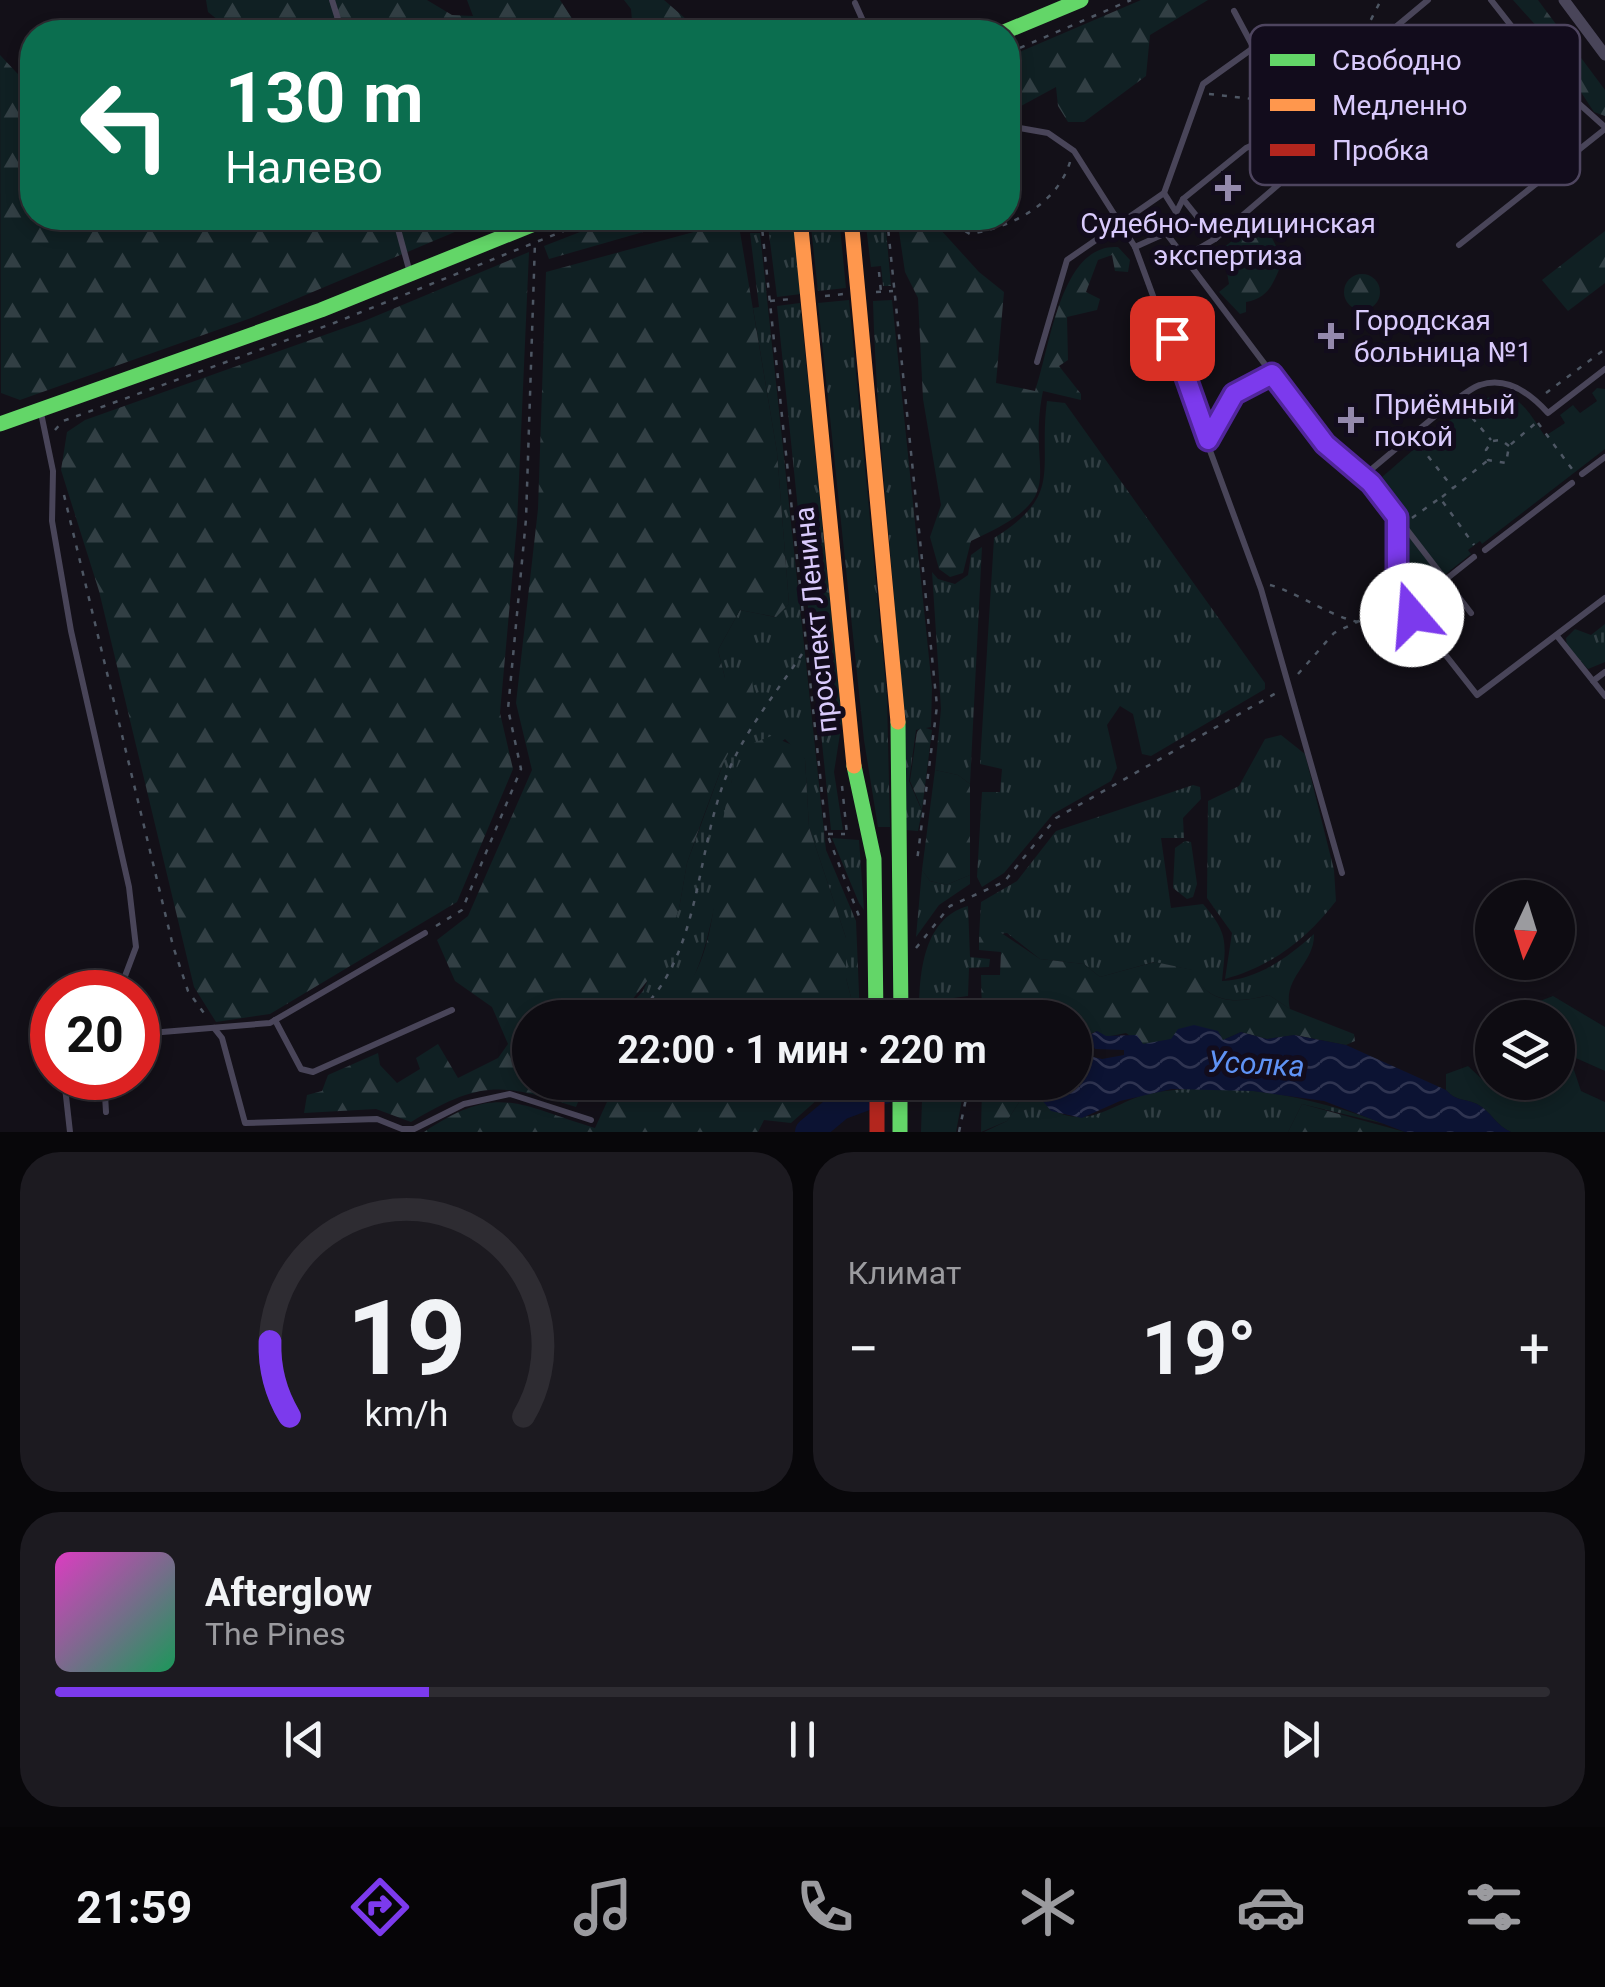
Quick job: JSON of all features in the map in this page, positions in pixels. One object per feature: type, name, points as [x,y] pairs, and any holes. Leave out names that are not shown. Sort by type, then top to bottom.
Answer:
[{"type":"street","points":[[1020,25],[1081,0]]},
{"type":"street","points":[[1564,0],[1605,55]]},
{"type":"street","points":[[0,424],[41,412],[519,230]]},
{"type":"street","name":"проспект Ленина","points":[[801,230],[855,771],[874,860],[876,1000]]},
{"type":"street","points":[[851,230],[900,746],[906,942],[901,1000]]},
{"type":"street","points":[[877,1100],[877,1132]]},
{"type":"street","points":[[900,1100],[900,1132]]},
{"type":"lane","points":[[1396,25],[1428,0]]},
{"type":"lane","points":[[1490,0],[1510,25]]},
{"type":"lane","points":[[855,3],[863,20]]},
{"type":"lane","points":[[1234,11],[1250,36]]},
{"type":"lane","points":[[1038,362],[1068,260],[1164,193],[1199,93],[1210,76],[1250,50]]},
{"type":"lane","points":[[1580,105],[1605,128],[1580,148]]},
{"type":"lane","points":[[1020,128],[1048,134],[1074,151],[1135,246],[1259,582],[1342,873]]},
{"type":"lane","points":[[1135,246],[1166,234],[1183,198],[1250,150]]},
{"type":"lane","points":[[1184,257],[1215,239],[1278,185]]},
{"type":"lane","points":[[1459,245],[1534,185]]},
{"type":"lane","points":[[1164,193],[1176,212]]},
{"type":"lane","points":[[1183,198],[1215,239]]},
{"type":"lane","points":[[398,230],[410,274]]},
{"type":"lane","points":[[1166,234],[1325,444],[1363,476],[1472,613]]},
{"type":"lane","points":[[1363,476],[1478,385],[1502,383],[1537,401],[1548,412],[1604,372]]},
{"type":"lane","points":[[1208,440],[1234,394],[1272,374]]},
{"type":"lane","points":[[41,412],[53,471],[52,521],[71,631],[103,755],[106,790],[130,887],[136,946],[127,970]]},
{"type":"lane","points":[[1578,473],[1605,457]]},
{"type":"lane","points":[[1485,550],[1572,482]]},
{"type":"lane","points":[[1397,517],[1396,578],[1408,609],[1478,696],[1605,598]]},
{"type":"lane","points":[[1408,609],[1474,557]]},
{"type":"lane","points":[[1557,636],[1605,696]]},
{"type":"lane","points":[[1593,681],[1605,672]]},
{"type":"lane","points":[[160,1032],[275,1020],[424,933]]},
{"type":"lane","points":[[275,1020],[301,1068],[313,1072],[452,1010]]},
{"type":"lane","points":[[214,1028],[222,1038],[245,1123],[377,1119],[402,1130],[414,1129],[464,1104],[510,1094],[591,1120]]},
{"type":"lane","points":[[66,1100],[70,1132]]},
{"type":"lane","points":[[105,1100],[106,1112]]},
{"type":"path","points":[[1020,48],[1131,0]]},
{"type":"path","points":[[1369,25],[1381,0]]},
{"type":"path","points":[[1199,93],[1250,98]]},
{"type":"path","points":[[1020,214],[1049,202],[1064,182],[1074,151]]},
{"type":"path","points":[[762,230],[827,834],[860,917]]},
{"type":"path","points":[[889,230],[938,706],[916,867]]},
{"type":"path","points":[[424,933],[462,910],[521,770],[508,709],[526,519],[535,242]]},
{"type":"path","points":[[879,272],[878,292],[894,291]]},
{"type":"path","points":[[825,296],[845,294]]},
{"type":"path","points":[[770,301],[793,299]]},
{"type":"path","points":[[1537,401],[1605,349]]},
{"type":"path","points":[[1457,401],[1492,442]]},
{"type":"path","points":[[1510,446],[1502,440],[1492,442],[1486,450],[1488,460],[1496,465],[1506,463],[1510,446],[1548,412]]},
{"type":"path","points":[[1538,422],[1578,473]]},
{"type":"path","points":[[1413,437],[1453,488]]},
{"type":"path","points":[[1403,525],[1488,460]]},
{"type":"path","points":[[53,471],[78,546],[173,946],[188,991],[214,1028]]},
{"type":"path","points":[[1440,498],[1475,546]]},
{"type":"path","points":[[906,942],[911,958],[938,918],[968,895],[980,894],[1008,878],[1056,818],[1288,685],[1334,633],[1376,610],[1396,578]]},
{"type":"path","points":[[1259,582],[1292,591],[1328,612],[1361,621],[1384,624],[1408,609]]},
{"type":"path","points":[[653,1000],[677,958],[727,774],[750,730],[807,646]]},
{"type":"path","points":[[842,784],[848,834]]},
{"type":"path","points":[[827,834],[854,834]]},
{"type":"path","points":[[959,1132],[966,1100]]},
{"type":"green space","points":[[206,0],[427,0],[452,15],[473,16],[467,0],[560,0],[573,20],[218,20],[208,12]]},
{"type":"green space","points":[[624,0],[664,0],[686,19],[632,20],[631,9]]},
{"type":"green space","points":[[1141,0],[1208,0],[1150,35],[1146,76],[1084,122],[1068,122],[1058,106],[1056,87],[1020,106],[1020,52]]},
{"type":"green space","points":[[1513,0],[1538,0],[1557,25],[1536,25]]},
{"type":"green space","points":[[0,55],[20,76],[20,230],[460,230],[251,318],[20,400],[1,393]]},
{"type":"green space","points":[[1580,56],[1605,90],[1605,116],[1594,112],[1580,91]]},
{"type":"green space","points":[[1258,221],[1268,230],[1283,260],[1270,287],[1261,297],[1246,302],[1246,312],[1240,314],[1219,292],[1229,284],[1223,248]]},
{"type":"green space","points":[[585,230],[650,230],[549,259],[544,246]]},
{"type":"green space","points":[[701,230],[740,230],[777,452],[789,604],[776,617],[740,610],[718,650],[725,678],[751,674],[755,700],[723,764],[701,823],[687,863],[679,909],[657,969],[632,1000],[512,1000],[512,1090],[474,1092],[411,1122],[376,1109],[304,1113],[307,1095],[322,1091],[328,1075],[378,1053],[380,1065],[397,1083],[420,1069],[416,1058],[438,1044],[458,1078],[498,1058],[508,1044],[492,1007],[455,981],[437,940],[468,916],[532,770],[516,703],[538,509],[546,272]]},
{"type":"green space","points":[[769,230],[794,230],[801,294],[777,297]]},
{"type":"green space","points":[[811,230],[840,230],[846,288],[818,291]]},
{"type":"green space","points":[[866,230],[886,230],[891,286],[883,286],[881,266],[871,267]]},
{"type":"green space","points":[[899,230],[941,230],[979,272],[1004,292],[996,383],[1035,391],[1060,302],[1083,262],[1098,250],[1118,247],[1130,260],[1128,272],[1115,271],[1112,255],[1098,260],[1086,292],[1100,299],[1097,310],[1067,317],[1068,360],[1059,366],[1081,394],[1081,400],[1043,391],[1040,481],[1035,496],[1004,525],[971,541],[963,573],[950,577],[939,569],[930,537],[941,505],[923,399],[918,298],[905,272]]},
{"type":"green space","points":[[1605,231],[1605,283],[1568,311],[1542,280]]},
{"type":"green space","points":[[750,233],[760,233],[826,850],[856,921],[859,1000],[852,1000],[846,978],[846,938],[809,827],[805,759],[785,739],[732,780],[713,912],[692,980],[680,1000],[635,1000],[643,991],[679,909],[687,863],[723,764],[725,678],[718,650],[740,610],[775,617],[789,604],[777,452],[753,308],[759,307]]},
{"type":"green space","points":[[529,252],[517,524],[500,713],[513,769],[457,902],[270,1014],[216,1022],[194,987],[99,591],[61,470],[67,432],[85,420],[364,321]]},
{"type":"green space","points":[[1362,274],[1375,279],[1380,292],[1375,305],[1362,310],[1349,305],[1344,292],[1349,279]]},
{"type":"green space","points":[[849,300],[887,698],[890,827],[878,827],[864,740],[818,303]]},
{"type":"green space","points":[[892,300],[932,687],[931,727],[916,730],[909,781],[922,811],[918,831],[906,830],[902,698],[876,367],[873,301]]},
{"type":"green space","points":[[800,303],[842,721],[834,772],[843,830],[831,830],[777,306]]},
{"type":"green space","points":[[1597,388],[1605,389],[1605,449],[1482,544],[1480,541],[1468,550],[1471,554],[1418,596],[1405,590],[1404,519],[1379,486],[1381,478],[1444,425],[1481,401],[1496,395],[1515,399],[1545,436],[1565,423],[1560,415],[1573,405],[1580,413],[1597,401],[1592,393]]},
{"type":"green space","points":[[1047,401],[1065,403],[1265,683],[1265,689],[1151,756],[1142,754],[1133,714],[1120,706],[1107,725],[1117,768],[1111,781],[1053,814],[1004,873],[982,887],[977,877],[982,792],[1000,792],[1002,769],[980,764],[994,538],[1031,508],[1039,494],[1045,464]]},
{"type":"green space","points":[[982,547],[970,784],[958,775],[935,770],[941,709],[932,572],[938,579],[955,584],[968,575],[971,555]]},
{"type":"green space","points":[[1605,624],[1605,662],[1588,669],[1567,646],[1566,638],[1575,629],[1591,635]]},
{"type":"green space","points":[[923,727],[932,730],[922,810],[910,781],[917,731]]},
{"type":"green space","points":[[1281,735],[1305,754],[1334,870],[1336,901],[1313,927],[1273,959],[1225,979],[1232,933],[1207,898],[1208,801],[1239,786],[1265,739]]},
{"type":"green space","points":[[771,736],[797,747],[805,759],[809,827],[846,938],[846,978],[852,1000],[676,1000],[697,969],[708,940],[725,810],[734,776],[749,745]]},
{"type":"green space","points":[[935,770],[958,775],[970,784],[970,875],[946,885],[930,881],[922,870]]},
{"type":"green space","points":[[1193,785],[1200,787],[1201,799],[1183,818],[1184,838],[1161,838],[1171,908],[1203,904],[1211,914],[1224,940],[1222,981],[1260,972],[1314,934],[1310,954],[1291,988],[1290,1009],[1269,995],[1223,999],[1206,990],[1192,970],[1154,962],[1100,977],[1084,964],[1040,959],[1007,933],[979,937],[981,902],[1017,881],[1056,831]]},
{"type":"green space","points":[[832,838],[859,840],[864,910],[859,903]]},
{"type":"green space","points":[[1185,841],[1191,842],[1197,884],[1193,897],[1187,899],[1173,888],[1175,848]]},
{"type":"green space","points":[[922,870],[930,881],[946,885],[970,875],[970,884],[939,905],[916,937]]},
{"type":"green space","points":[[968,906],[970,957],[990,959],[989,967],[969,968],[968,996],[920,1000],[926,952],[932,937],[952,913]]},
{"type":"green space","points":[[997,930],[1040,959],[1084,964],[1100,977],[1155,962],[1193,970],[1214,996],[1245,1000],[1269,995],[1290,1009],[1354,1034],[1355,1041],[1346,1045],[1295,1035],[1267,1039],[1241,1032],[1223,1040],[1172,1039],[1143,1045],[1126,1033],[1106,1037],[1097,1031],[1092,1033],[1092,1000],[982,1000],[981,975],[1000,975],[1001,952],[979,950],[979,937]]},
{"type":"green space","points":[[1575,1009],[1605,1027],[1605,1071],[1575,1058]]},
{"type":"green space","points":[[1468,1066],[1475,1073],[1475,1100],[1575,1100],[1575,1073],[1581,1091],[1605,1102],[1605,1132],[1511,1132],[1482,1107],[1446,1090],[1446,1074]]},
{"type":"green space","points":[[1211,1088],[1300,1099],[1385,1124],[1302,1104],[1288,1132],[984,1132],[1007,1121],[1020,1100],[1043,1100],[1063,1114],[1088,1116],[1151,1093]]},
{"type":"green space","points":[[552,1100],[579,1100],[576,1107]]},
{"type":"green space","points":[[608,1100],[817,1100],[791,1123],[764,1120],[758,1132],[424,1132],[471,1107],[490,1103],[527,1106],[595,1128]]},
{"type":"green space","points":[[962,1100],[956,1132],[921,1132],[922,1101]]},
{"type":"green space","points":[[982,1100],[1020,1100],[1007,1121],[981,1132]]},
{"type":"green space","points":[[1302,1104],[1405,1132],[1288,1132]]},
{"type":"water","points":[[1194,1025],[1218,1031],[1223,1040],[1241,1032],[1267,1039],[1294,1035],[1346,1045],[1477,1104],[1511,1132],[1405,1132],[1324,1101],[1253,1091],[1172,1089],[1120,1101],[1082,1118],[1051,1111],[1042,1100],[1092,1100],[1092,1057],[1124,1055],[1124,1050],[1095,1049],[1092,1034],[1097,1031],[1106,1036],[1137,1035],[1143,1044],[1171,1039],[1178,1029]]},
{"type":"waterway","name":"Усолка","points":[[809,1132],[840,1106],[856,1100]]},
{"type":"traffic: fast","points":[[1020,25],[1081,0]]},
{"type":"traffic: fast","points":[[0,424],[321,310],[519,230]]},
{"type":"traffic: fast","points":[[898,722],[901,1000]]},
{"type":"traffic: fast","points":[[854,766],[874,859],[876,1000]]},
{"type":"traffic: fast","points":[[900,1100],[900,1132]]},
{"type":"traffic: slow","points":[[801,230],[854,766]]},
{"type":"traffic: slow","points":[[852,230],[898,722]]},
{"type":"traffic: jam","points":[[877,1100],[877,1132]]},
{"type":"place","name":"Судебно-медицинская экспертиза","points":[[1228,188]]},
{"type":"place","name":"Городская больница №1","points":[[1331,336]]},
{"type":"place","name":"Приёмный покой","points":[[1351,420]]},
{"type":"route","points":[[1172,338],[1208,440],[1234,394],[1272,374],[1325,444],[1371,483],[1397,517],[1397,588],[1412,615]]}]
